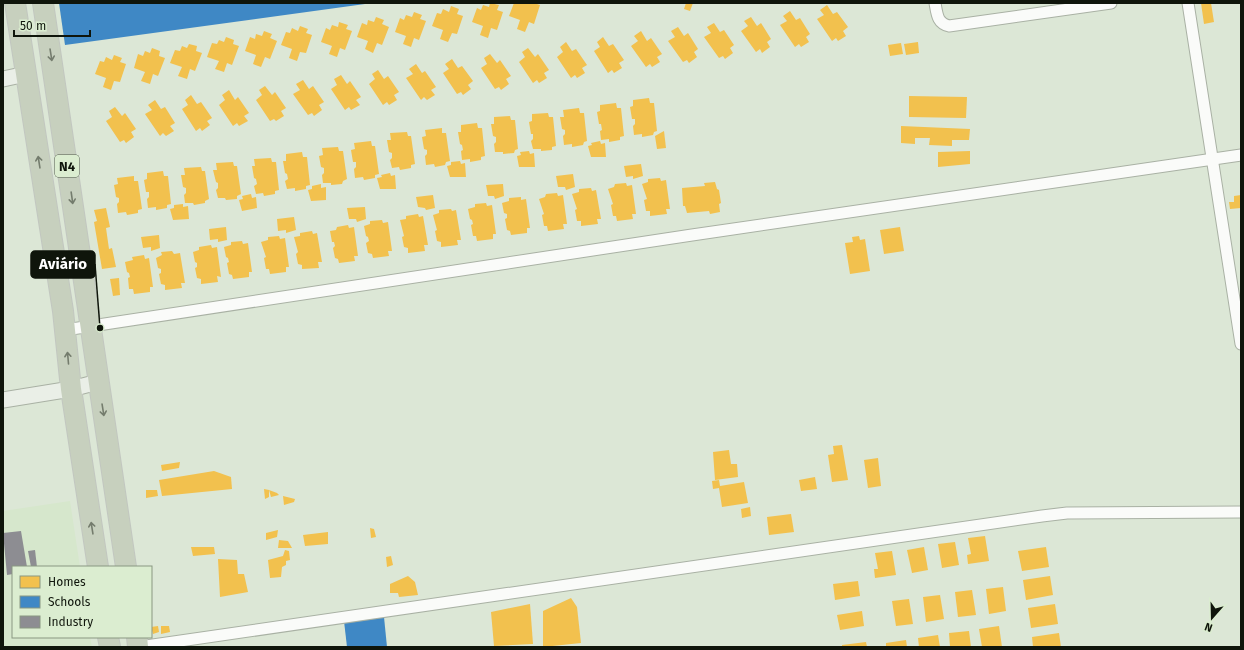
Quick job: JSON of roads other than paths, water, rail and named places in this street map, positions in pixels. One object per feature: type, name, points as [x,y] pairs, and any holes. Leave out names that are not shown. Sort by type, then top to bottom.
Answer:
[{"type":"highway","name":"N4","points":[[15,3],[65,330],[71,389],[98,566]]},
{"type":"highway","name":"N4","points":[[43,3],[126,566]]},
{"type":"street","points":[[935,3],[938,19],[942,24],[949,26],[1111,3]]},
{"type":"street","points":[[1188,3],[1241,344]]},
{"type":"street","points":[[3,79],[26,74]]},
{"type":"street","points":[[65,330],[684,236],[1241,155]]},
{"type":"street","points":[[3,400],[71,389],[98,382]]},
{"type":"street","points":[[139,647],[1042,516],[1067,513],[1241,512]]},
{"type":"place","name":"Aviário","points":[[100,328]]}]
